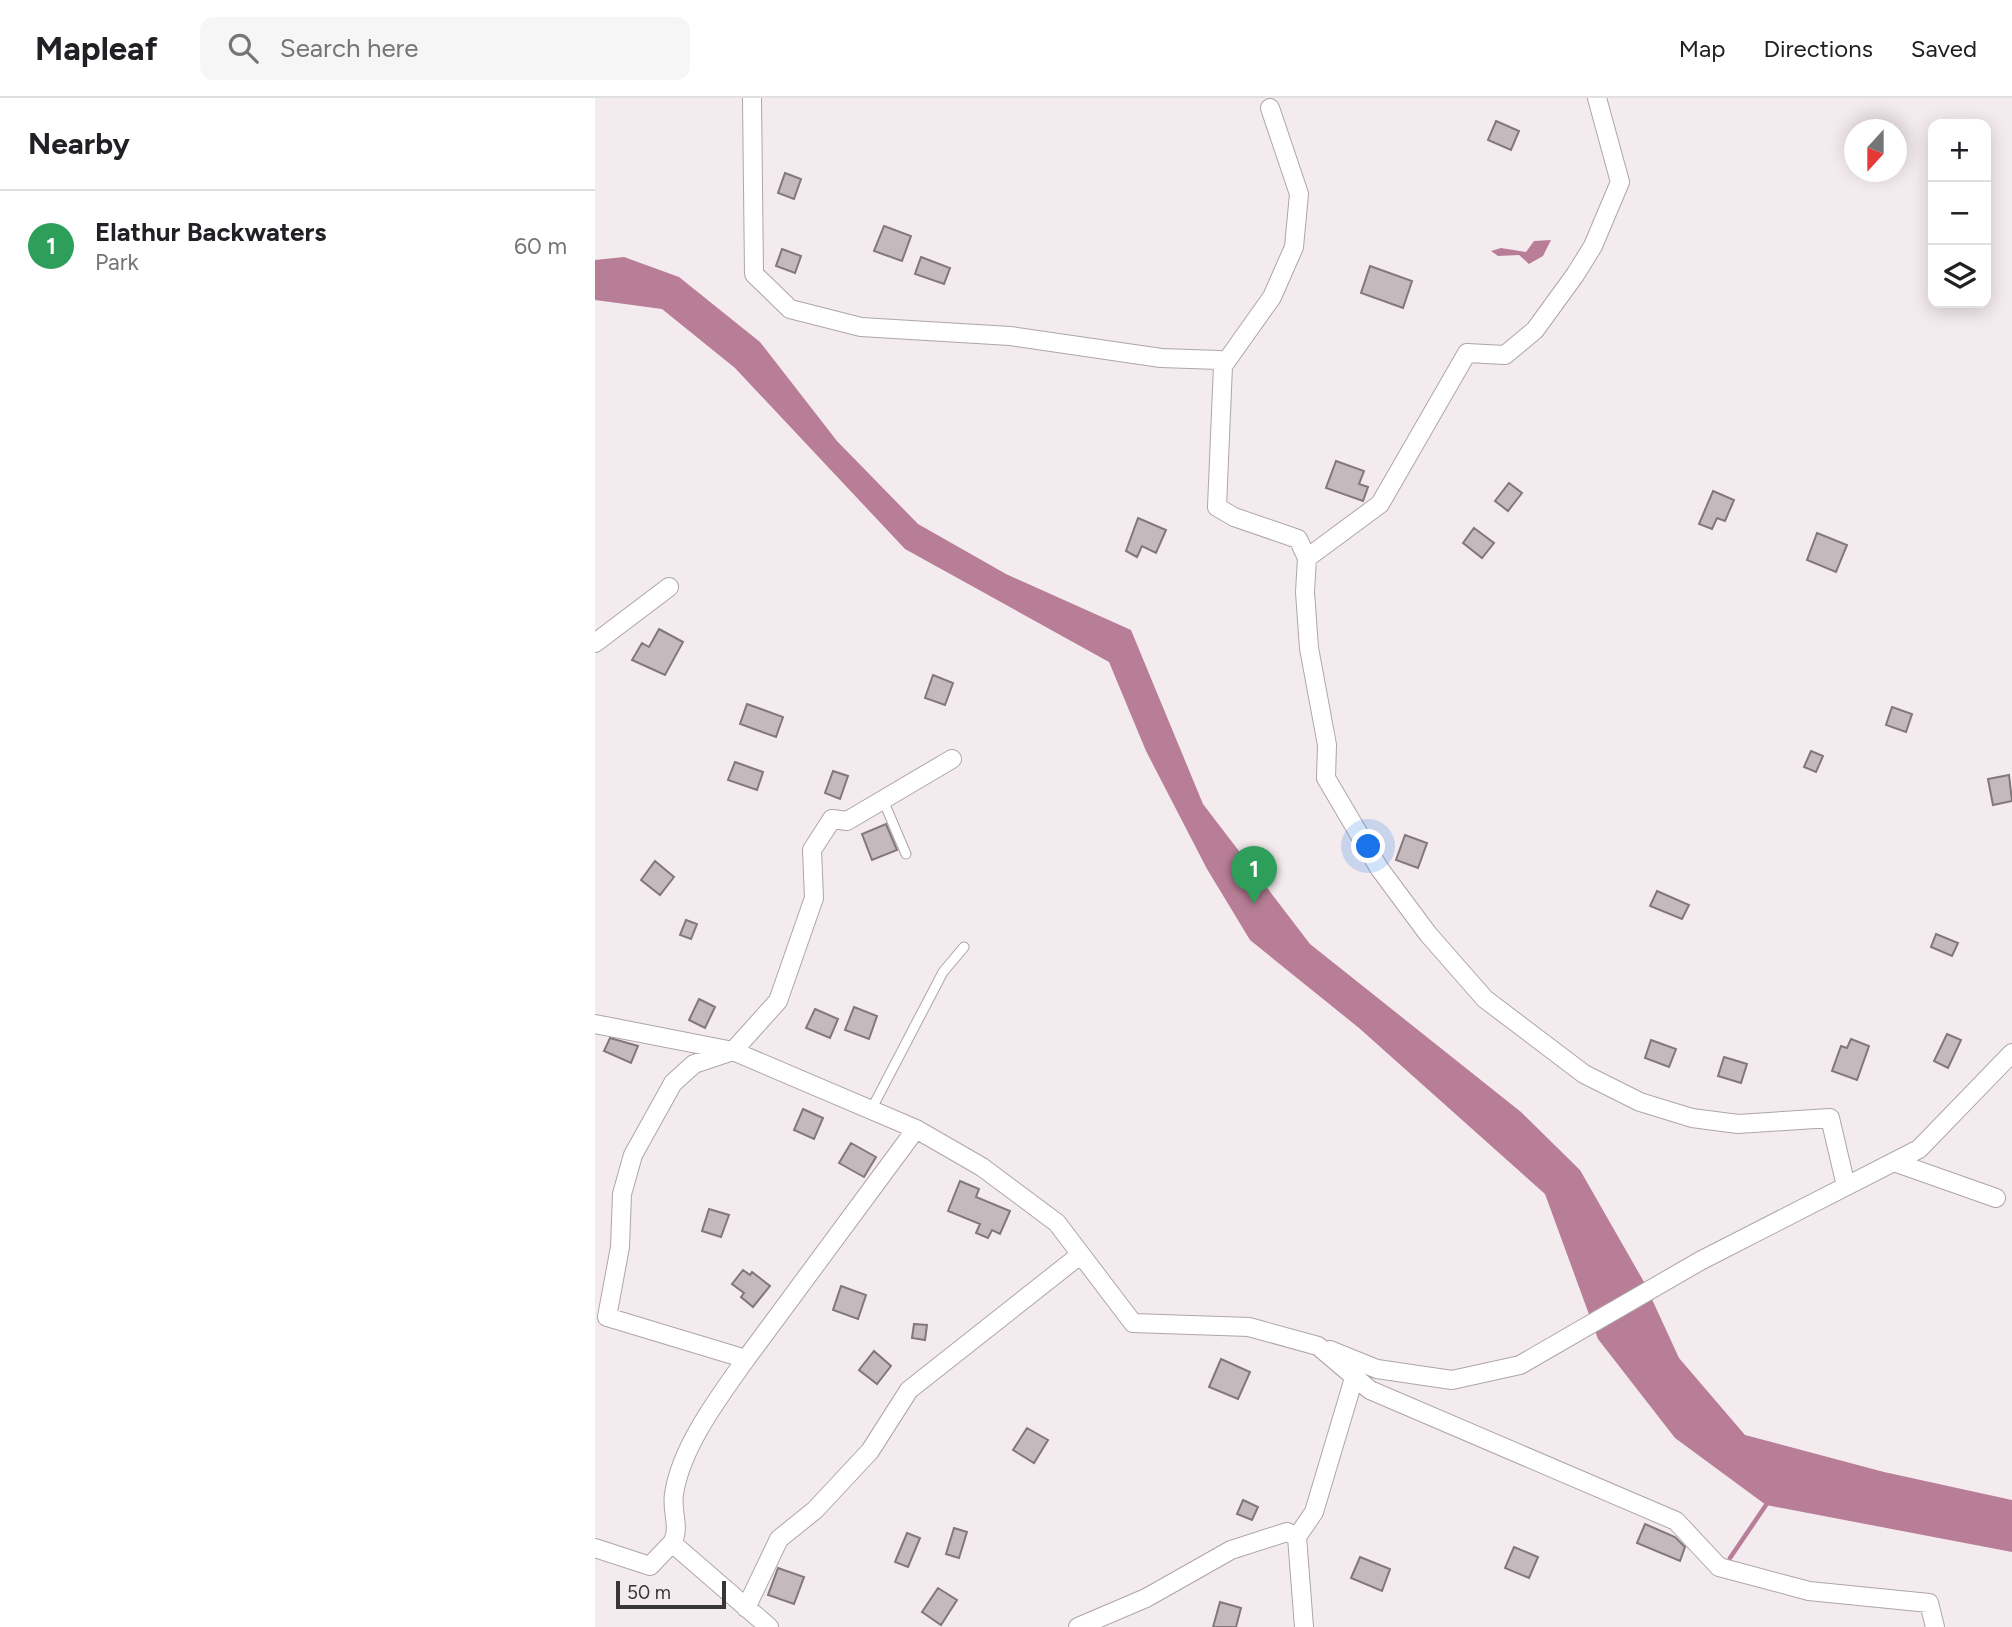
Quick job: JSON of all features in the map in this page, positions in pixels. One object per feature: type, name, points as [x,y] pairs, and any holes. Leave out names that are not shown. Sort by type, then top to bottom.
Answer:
[{"type":"street","points":[[752,98],[754,274],[790,309],[860,327],[1010,336],[1161,358],[1209,358],[1219,360],[1223,366]]},
{"type":"street","points":[[1307,558],[1380,504],[1412,453],[1467,353],[1505,355],[1535,330],[1575,275],[1593,246],[1620,182],[1597,98]]},
{"type":"street","points":[[1270,108],[1299,194],[1294,247],[1272,297],[1223,366],[1217,507],[1234,517],[1298,539],[1307,558],[1305,592],[1309,648],[1327,745],[1326,778],[1379,869],[1428,934],[1485,999],[1584,1074],[1640,1102],[1692,1118],[1738,1124],[1830,1118],[1846,1186]]},
{"type":"street","points":[[595,643],[669,587]]},
{"type":"street","points":[[746,1359],[607,1317],[620,1247],[622,1194],[633,1155],[673,1083],[694,1064],[733,1051],[778,1001],[814,898],[812,850],[832,819],[847,821],[952,759]]},
{"type":"street","points":[[595,1024],[733,1051],[916,1129],[982,1167],[1056,1223],[1133,1323],[1249,1326],[1318,1346],[1377,1369],[1452,1380],[1520,1365],[1700,1261],[1919,1149],[2012,1053]]},
{"type":"street","points":[[595,1548],[650,1566],[672,1543],[676,1536],[673,1495],[689,1452],[711,1409],[916,1129]]},
{"type":"street","points":[[1894,1162],[1996,1198]]},
{"type":"street","points":[[746,1608],[779,1539],[815,1510],[870,1451],[909,1390],[1080,1255]]},
{"type":"street","points":[[1318,1346],[1370,1390],[1676,1521],[1719,1567],[1809,1591],[1929,1603],[1934,1627]]},
{"type":"street","points":[[1078,1627],[1146,1598],[1231,1550],[1292,1534],[1314,1512],[1354,1378]]},
{"type":"street","points":[[1292,1534],[1304,1627]]},
{"type":"street","points":[[672,1543],[769,1627]]},
{"type":"lane","points":[[883,800],[906,855]]},
{"type":"lane","points":[[871,1110],[943,972],[964,947]]},
{"type":"shaded area","points":[[1551,240],[1543,256],[1529,264],[1519,255],[1498,256],[1491,251],[1501,248],[1526,252],[1534,241]]},
{"type":"shaded area","points":[[624,257],[679,277],[760,342],[837,441],[918,524],[1006,574],[1131,630],[1203,804],[1310,944],[1521,1112],[1580,1170],[1644,1282],[1679,1358],[1745,1435],[1884,1472],[2012,1500],[2012,1552],[1766,1505],[1675,1438],[1598,1339],[1545,1194],[1359,1028],[1250,940],[1207,869],[1146,751],[1109,662],[905,549],[735,368],[662,309],[595,300],[595,260]]},
{"type":"building","points":[[1496,121],[1519,131],[1511,150],[1488,140]]},
{"type":"building","points":[[785,173],[801,179],[794,199],[778,193]]},
{"type":"building","points":[[884,226],[911,236],[902,261],[874,251]]},
{"type":"building","points":[[782,249],[801,256],[795,273],[776,266]]},
{"type":"building","points":[[921,257],[950,268],[944,284],[915,274]]},
{"type":"building","points":[[1370,266],[1412,281],[1403,308],[1361,293]]},
{"type":"building","points":[[1336,461],[1364,471],[1359,484],[1368,487],[1363,501],[1326,488]]},
{"type":"building","points":[[1509,483],[1522,493],[1508,511],[1495,501]]},
{"type":"building","points":[[1713,491],[1734,500],[1725,521],[1717,518],[1712,529],[1699,524]]},
{"type":"building","points":[[1138,518],[1166,530],[1156,553],[1142,546],[1137,557],[1126,551]]},
{"type":"building","points":[[1474,528],[1494,543],[1482,558],[1463,543]]},
{"type":"building","points":[[1817,533],[1847,545],[1836,572],[1807,560]]},
{"type":"building","points":[[659,629],[683,642],[665,675],[632,660],[642,643],[649,647]]},
{"type":"building","points":[[933,675],[953,683],[945,705],[925,698]]},
{"type":"building","points":[[747,704],[783,717],[776,737],[740,724]]},
{"type":"building","points":[[1892,707],[1912,714],[1906,732],[1886,725]]},
{"type":"building","points":[[1811,751],[1823,756],[1816,772],[1804,767]]},
{"type":"building","points":[[735,762],[763,772],[757,790],[728,780]]},
{"type":"building","points":[[833,771],[848,776],[840,799],[825,793]]},
{"type":"building","points":[[2009,775],[2012,801],[1993,805],[1988,779]]},
{"type":"building","points":[[886,824],[897,850],[872,860],[862,834]]},
{"type":"building","points":[[1405,835],[1427,843],[1418,868],[1396,860]]},
{"type":"building","points":[[655,861],[674,877],[660,895],[641,880]]},
{"type":"building","points":[[1657,891],[1689,905],[1682,919],[1650,906]]},
{"type":"building","points":[[686,920],[697,924],[691,939],[680,935]]},
{"type":"building","points":[[1936,934],[1958,943],[1952,956],[1931,947]]},
{"type":"building","points":[[699,999],[715,1007],[705,1028],[689,1020]]},
{"type":"building","points":[[854,1007],[877,1016],[869,1039],[845,1030]]},
{"type":"building","points":[[815,1009],[838,1019],[830,1038],[806,1028]]},
{"type":"building","points":[[1947,1034],[1961,1040],[1948,1068],[1934,1061]]},
{"type":"building","points":[[610,1038],[638,1046],[631,1063],[604,1051]]},
{"type":"building","points":[[1851,1039],[1869,1046],[1857,1080],[1832,1071],[1841,1046],[1847,1048]]},
{"type":"building","points":[[1651,1040],[1676,1049],[1669,1067],[1645,1058]]},
{"type":"building","points":[[1724,1057],[1747,1064],[1741,1083],[1718,1076]]},
{"type":"building","points":[[803,1109],[823,1118],[814,1139],[794,1130]]},
{"type":"building","points":[[851,1143],[876,1157],[864,1177],[839,1163]]},
{"type":"building","points":[[960,1181],[979,1189],[976,1197],[1010,1211],[1000,1234],[992,1230],[988,1238],[976,1233],[980,1224],[948,1211]]},
{"type":"building","points":[[709,1209],[729,1215],[721,1237],[702,1231]]},
{"type":"building","points":[[743,1270],[750,1275],[752,1272],[770,1286],[753,1307],[741,1297],[744,1293],[732,1284]]},
{"type":"building","points":[[841,1286],[866,1295],[858,1319],[833,1310]]},
{"type":"building","points":[[914,1324],[927,1325],[925,1340],[912,1338]]},
{"type":"building","points":[[874,1351],[891,1366],[877,1384],[859,1370]]},
{"type":"building","points":[[1221,1359],[1250,1372],[1238,1399],[1209,1387]]},
{"type":"building","points":[[1027,1428],[1048,1440],[1034,1463],[1013,1450]]},
{"type":"building","points":[[1243,1500],[1258,1507],[1252,1520],[1237,1514]]},
{"type":"building","points":[[1645,1524],[1675,1537],[1685,1547],[1680,1561],[1637,1543]]},
{"type":"building","points":[[954,1528],[967,1532],[959,1558],[946,1554]]},
{"type":"building","points":[[907,1533],[920,1538],[908,1567],[895,1562]]},
{"type":"building","points":[[1514,1547],[1538,1557],[1529,1578],[1505,1568]]},
{"type":"building","points":[[1360,1557],[1390,1569],[1382,1591],[1351,1578]]},
{"type":"building","points":[[778,1568],[804,1577],[794,1604],[768,1595]]},
{"type":"building","points":[[938,1588],[957,1600],[941,1625],[922,1612]]},
{"type":"building","points":[[1220,1602],[1241,1608],[1236,1627],[1213,1627]]},
{"type":"waterway","points":[[1730,1558],[1766,1505]]},
{"type":"place","name":"Elathur Backwaters","points":[[1254,904]]}]
